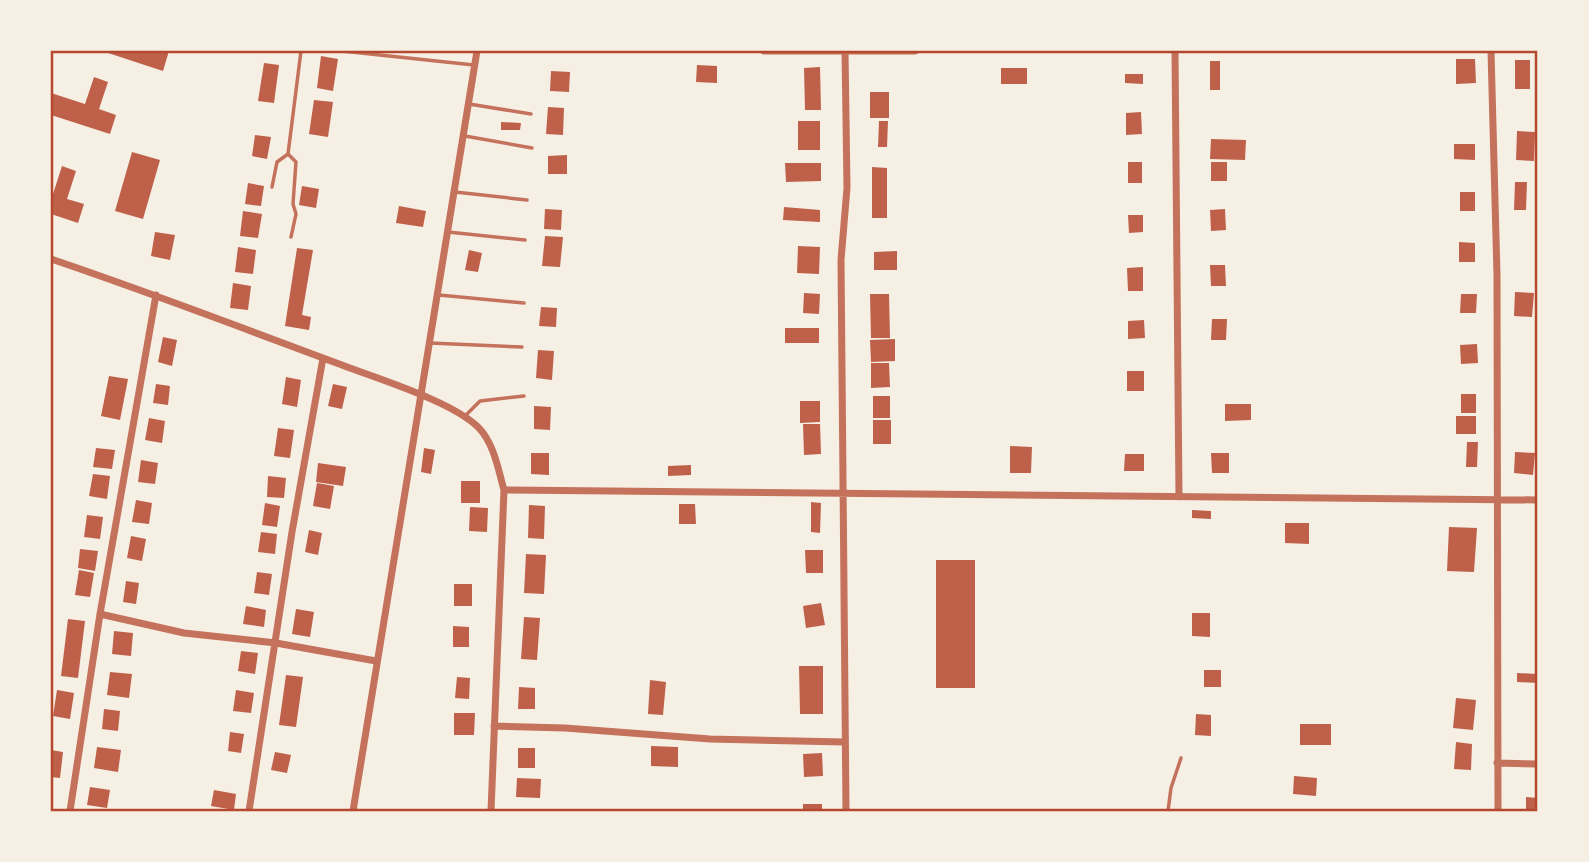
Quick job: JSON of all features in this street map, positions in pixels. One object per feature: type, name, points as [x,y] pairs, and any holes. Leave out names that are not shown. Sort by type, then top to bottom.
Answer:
[{"type":"street","points":[[353,811],[477,51]]},
{"type":"street","points":[[764,51],[915,51]]},
{"type":"street","points":[[845,51],[847,188],[841,260],[846,811]]},
{"type":"street","points":[[1175,51],[1179,496]]},
{"type":"street","points":[[1490,51],[1497,275],[1498,811]]},
{"type":"street","points":[[51,259],[156,295],[421,395],[465,417],[478,427],[496,458],[504,490],[491,811]]},
{"type":"street","points":[[70,811],[100,614],[156,295]]},
{"type":"street","points":[[249,811],[292,532],[323,358]]},
{"type":"street","points":[[504,490],[1538,500]]},
{"type":"street","points":[[100,614],[184,633],[276,643],[376,661]]},
{"type":"street","points":[[494,726],[565,728],[710,739],[844,742]]},
{"type":"street","points":[[1497,763],[1538,764]]},
{"type":"lane","points":[[272,187],[277,162],[288,154],[301,51]]},
{"type":"lane","points":[[342,51],[474,65]]},
{"type":"lane","points":[[469,104],[531,114]]},
{"type":"lane","points":[[464,136],[531,148]]},
{"type":"lane","points":[[288,154],[296,162],[293,205],[296,214],[291,237]]},
{"type":"lane","points":[[455,192],[527,200]]},
{"type":"lane","points":[[448,232],[525,240]]},
{"type":"lane","points":[[438,295],[524,303]]},
{"type":"lane","points":[[429,343],[522,347]]},
{"type":"lane","points":[[465,417],[480,401],[524,396]]},
{"type":"lane","points":[[1168,811],[1171,788],[1181,758]]},
{"type":"building","points":[[102,51],[169,51],[163,71]]},
{"type":"building","points":[[321,56],[338,59],[333,91],[317,88]]},
{"type":"building","points":[[1456,59],[1475,59],[1476,83],[1456,84]]},
{"type":"building","points":[[1515,60],[1530,60],[1530,89],[1515,89]]},
{"type":"building","points":[[1210,61],[1220,61],[1220,90],[1210,90]]},
{"type":"building","points":[[264,63],[279,65],[274,103],[258,101]]},
{"type":"building","points":[[697,65],[717,66],[717,83],[696,82]]},
{"type":"building","points":[[820,67],[821,110],[805,110],[804,68]]},
{"type":"building","points":[[1001,68],[1027,68],[1027,84],[1001,84]]},
{"type":"building","points":[[551,71],[570,72],[569,92],[550,91]]},
{"type":"building","points":[[1125,74],[1143,74],[1143,84],[1125,83]]},
{"type":"building","points":[[94,77],[108,82],[99,109],[116,115],[110,134],[51,115],[51,93],[85,104]]},
{"type":"building","points":[[870,92],[889,92],[889,118],[870,118]]},
{"type":"building","points":[[314,100],[333,102],[328,137],[309,134]]},
{"type":"building","points":[[548,107],[564,108],[563,135],[546,134]]},
{"type":"building","points":[[1141,112],[1142,134],[1126,135],[1126,113]]},
{"type":"building","points":[[798,121],[820,121],[820,150],[798,150]]},
{"type":"building","points":[[879,121],[888,121],[887,147],[878,147]]},
{"type":"building","points":[[501,122],[521,123],[520,130],[501,130]]},
{"type":"building","points":[[1517,131],[1535,132],[1534,161],[1516,160]]},
{"type":"building","points":[[255,135],[271,137],[267,159],[252,156]]},
{"type":"building","points":[[1211,139],[1246,140],[1245,160],[1210,159]]},
{"type":"building","points":[[1454,144],[1475,144],[1475,160],[1454,159]]},
{"type":"building","points":[[132,152],[160,160],[143,219],[115,211]]},
{"type":"building","points":[[567,155],[567,174],[548,174],[548,156]]},
{"type":"building","points":[[1128,162],[1142,162],[1142,183],[1128,183]]},
{"type":"building","points":[[1211,162],[1227,162],[1227,181],[1211,181]]},
{"type":"building","points":[[785,163],[821,163],[821,181],[786,182]]},
{"type":"building","points":[[62,166],[76,171],[67,199],[84,204],[78,223],[51,214],[51,193],[53,194]]},
{"type":"building","points":[[872,167],[887,168],[887,218],[872,218]]},
{"type":"building","points":[[1515,182],[1527,182],[1526,210],[1514,210]]},
{"type":"building","points":[[248,183],[264,186],[261,206],[245,204]]},
{"type":"building","points":[[302,186],[319,189],[316,208],[299,205]]},
{"type":"building","points":[[1460,192],[1475,192],[1475,211],[1460,211]]},
{"type":"building","points":[[399,206],[426,211],[423,227],[396,223]]},
{"type":"building","points":[[784,207],[820,210],[820,222],[783,220]]},
{"type":"building","points":[[545,209],[562,210],[561,230],[544,229]]},
{"type":"building","points":[[1225,209],[1226,230],[1211,231],[1210,210]]},
{"type":"building","points":[[243,211],[262,214],[258,238],[240,236]]},
{"type":"building","points":[[1128,215],[1143,215],[1143,232],[1129,233]]},
{"type":"building","points":[[155,232],[175,235],[170,260],[151,256]]},
{"type":"building","points":[[545,236],[563,237],[560,267],[542,266]]},
{"type":"building","points":[[1459,242],[1475,243],[1475,262],[1459,262]]},
{"type":"building","points":[[798,246],[820,247],[819,274],[797,273]]},
{"type":"building","points":[[238,247],[256,250],[253,274],[235,272]]},
{"type":"building","points":[[297,248],[313,250],[302,315],[311,317],[309,330],[285,326]]},
{"type":"building","points":[[469,250],[482,253],[478,272],[465,270]]},
{"type":"building","points":[[897,251],[897,270],[874,270],[874,252]]},
{"type":"building","points":[[1210,265],[1225,265],[1226,286],[1211,286]]},
{"type":"building","points":[[1143,267],[1143,291],[1128,291],[1127,268]]},
{"type":"building","points":[[233,283],[251,286],[248,310],[230,308]]},
{"type":"building","points":[[1515,292],[1534,293],[1532,317],[1514,316]]},
{"type":"building","points":[[804,293],[820,294],[819,314],[803,313]]},
{"type":"building","points":[[870,294],[889,294],[890,338],[871,338]]},
{"type":"building","points":[[1461,294],[1477,294],[1476,313],[1460,313]]},
{"type":"building","points":[[541,307],[557,308],[556,327],[539,326]]},
{"type":"building","points":[[1212,319],[1227,319],[1226,340],[1211,340]]},
{"type":"building","points":[[1144,320],[1145,338],[1128,339],[1128,321]]},
{"type":"building","points":[[785,328],[819,328],[819,343],[785,343]]},
{"type":"building","points":[[163,337],[177,340],[172,366],[158,362]]},
{"type":"building","points":[[895,339],[895,361],[871,362],[870,340]]},
{"type":"building","points":[[1477,344],[1478,363],[1461,364],[1460,345]]},
{"type":"building","points":[[538,350],[554,351],[552,380],[536,378]]},
{"type":"building","points":[[871,363],[889,363],[890,387],[871,388]]},
{"type":"building","points":[[1127,371],[1144,371],[1144,391],[1127,391]]},
{"type":"building","points":[[109,376],[128,379],[120,420],[101,416]]},
{"type":"building","points":[[286,377],[301,380],[297,407],[282,404]]},
{"type":"building","points":[[156,384],[170,386],[168,405],[153,403]]},
{"type":"building","points":[[333,384],[347,387],[342,409],[328,406]]},
{"type":"building","points":[[1461,394],[1476,394],[1476,413],[1461,413]]},
{"type":"building","points":[[873,396],[890,396],[890,418],[873,418]]},
{"type":"building","points":[[800,401],[820,401],[820,422],[800,423]]},
{"type":"building","points":[[1225,404],[1251,404],[1251,420],[1225,421]]},
{"type":"building","points":[[534,406],[551,407],[550,430],[534,429]]},
{"type":"building","points":[[1456,416],[1476,416],[1476,434],[1456,434]]},
{"type":"building","points":[[149,418],[165,421],[162,443],[145,440]]},
{"type":"building","points":[[873,420],[891,420],[891,444],[873,444]]},
{"type":"building","points":[[803,424],[820,424],[821,454],[804,455]]},
{"type":"building","points":[[278,428],[294,430],[290,458],[274,456]]},
{"type":"building","points":[[1467,442],[1478,442],[1477,467],[1466,467]]},
{"type":"building","points":[[1010,446],[1032,447],[1031,473],[1010,473]]},
{"type":"building","points":[[96,448],[115,450],[112,469],[93,467]]},
{"type":"building","points":[[424,448],[435,450],[431,474],[421,472]]},
{"type":"building","points":[[1515,452],[1535,453],[1533,475],[1514,473]]},
{"type":"building","points":[[531,453],[549,453],[549,475],[531,474]]},
{"type":"building","points":[[1211,453],[1229,453],[1229,473],[1212,473]]},
{"type":"building","points":[[1125,454],[1144,454],[1144,471],[1124,471]]},
{"type":"building","points":[[141,460],[158,463],[155,484],[138,482]]},
{"type":"building","points":[[318,463],[346,467],[343,486],[316,482]]},
{"type":"building","points":[[691,465],[691,475],[668,476],[668,466]]},
{"type":"building","points":[[93,474],[110,476],[107,499],[89,496]]},
{"type":"building","points":[[268,476],[286,478],[284,498],[267,497]]},
{"type":"building","points":[[461,481],[480,481],[480,503],[461,503]]},
{"type":"building","points":[[317,483],[334,486],[330,509],[313,506]]},
{"type":"building","points":[[136,500],[152,503],[149,524],[132,522]]},
{"type":"building","points":[[811,502],[821,503],[820,533],[811,532]]},
{"type":"building","points":[[265,503],[280,506],[277,527],[262,525]]},
{"type":"building","points":[[679,504],[695,504],[696,524],[679,524]]},
{"type":"building","points":[[529,505],[545,506],[544,539],[528,538]]},
{"type":"building","points":[[470,507],[488,508],[487,532],[469,531]]},
{"type":"building","points":[[1192,510],[1211,511],[1211,519],[1192,518]]},
{"type":"building","points":[[87,515],[103,517],[100,539],[84,537]]},
{"type":"building","points":[[1285,523],[1309,523],[1309,544],[1285,543]]},
{"type":"building","points":[[1449,527],[1477,528],[1474,572],[1447,571]]},
{"type":"building","points":[[309,530],[322,533],[318,555],[305,552]]},
{"type":"building","points":[[261,532],[277,534],[275,554],[258,552]]},
{"type":"building","points":[[131,536],[146,539],[142,561],[127,558]]},
{"type":"building","points":[[80,549],[98,551],[95,571],[78,568]]},
{"type":"building","points":[[805,550],[823,550],[823,573],[806,573]]},
{"type":"building","points":[[526,554],[546,555],[544,594],[524,593]]},
{"type":"building","points":[[936,560],[975,560],[975,688],[936,688]]},
{"type":"building","points":[[79,570],[94,573],[90,597],[75,595]]},
{"type":"building","points":[[257,572],[272,574],[269,595],[254,593]]},
{"type":"building","points":[[126,581],[139,583],[136,604],[123,602]]},
{"type":"building","points":[[454,584],[472,584],[472,606],[454,606]]},
{"type":"building","points":[[821,603],[825,625],[806,628],[803,606]]},
{"type":"building","points":[[246,606],[266,610],[264,627],[243,624]]},
{"type":"building","points":[[296,609],[314,612],[310,637],[292,634]]},
{"type":"building","points":[[1192,613],[1210,613],[1210,637],[1192,636]]},
{"type":"building","points":[[524,617],[540,618],[537,660],[521,659]]},
{"type":"building","points":[[68,619],[85,621],[78,678],[61,676]]},
{"type":"building","points":[[453,626],[469,627],[469,647],[453,647]]},
{"type":"building","points":[[114,631],[133,633],[131,656],[112,654]]},
{"type":"building","points":[[241,651],[258,653],[255,674],[238,671]]},
{"type":"building","points":[[799,666],[823,666],[823,714],[800,714]]},
{"type":"building","points":[[1204,670],[1221,670],[1221,687],[1204,687]]},
{"type":"building","points":[[110,672],[132,674],[129,698],[107,695]]},
{"type":"building","points":[[1517,673],[1538,674],[1538,683],[1517,682]]},
{"type":"building","points":[[286,675],[303,677],[296,727],[279,725]]},
{"type":"building","points":[[457,677],[470,678],[469,699],[455,698]]},
{"type":"building","points":[[650,680],[666,682],[663,715],[648,714]]},
{"type":"building","points":[[519,687],[535,688],[535,709],[518,709]]},
{"type":"building","points":[[57,690],[74,693],[70,719],[53,716]]},
{"type":"building","points":[[236,690],[254,693],[251,713],[233,711]]},
{"type":"building","points":[[1456,698],[1476,700],[1473,730],[1453,728]]},
{"type":"building","points":[[104,709],[120,711],[118,731],[102,729]]},
{"type":"building","points":[[454,713],[475,713],[474,735],[454,735]]},
{"type":"building","points":[[1196,714],[1211,715],[1211,736],[1195,735]]},
{"type":"building","points":[[1300,724],[1331,724],[1331,745],[1300,745]]},
{"type":"building","points":[[230,732],[244,734],[241,753],[228,751]]},
{"type":"building","points":[[1456,742],[1472,744],[1471,770],[1454,769]]},
{"type":"building","points":[[651,746],[678,747],[678,767],[651,766]]},
{"type":"building","points":[[97,747],[121,750],[118,772],[94,768]]},
{"type":"building","points":[[518,748],[535,748],[535,768],[518,768]]},
{"type":"building","points":[[51,750],[63,752],[60,778],[51,777]]},
{"type":"building","points":[[275,752],[291,755],[287,773],[271,770]]},
{"type":"building","points":[[822,753],[823,776],[804,777],[803,754]]},
{"type":"building","points":[[1294,776],[1317,778],[1316,796],[1293,794]]},
{"type":"building","points":[[517,778],[541,779],[540,798],[516,797]]},
{"type":"building","points":[[90,787],[110,790],[107,808],[87,805]]},
{"type":"building","points":[[214,790],[236,794],[234,810],[211,806]]},
{"type":"building","points":[[1526,797],[1538,798],[1538,811],[1526,811]]},
{"type":"building","points":[[803,804],[822,804],[822,811],[803,811]]}]
